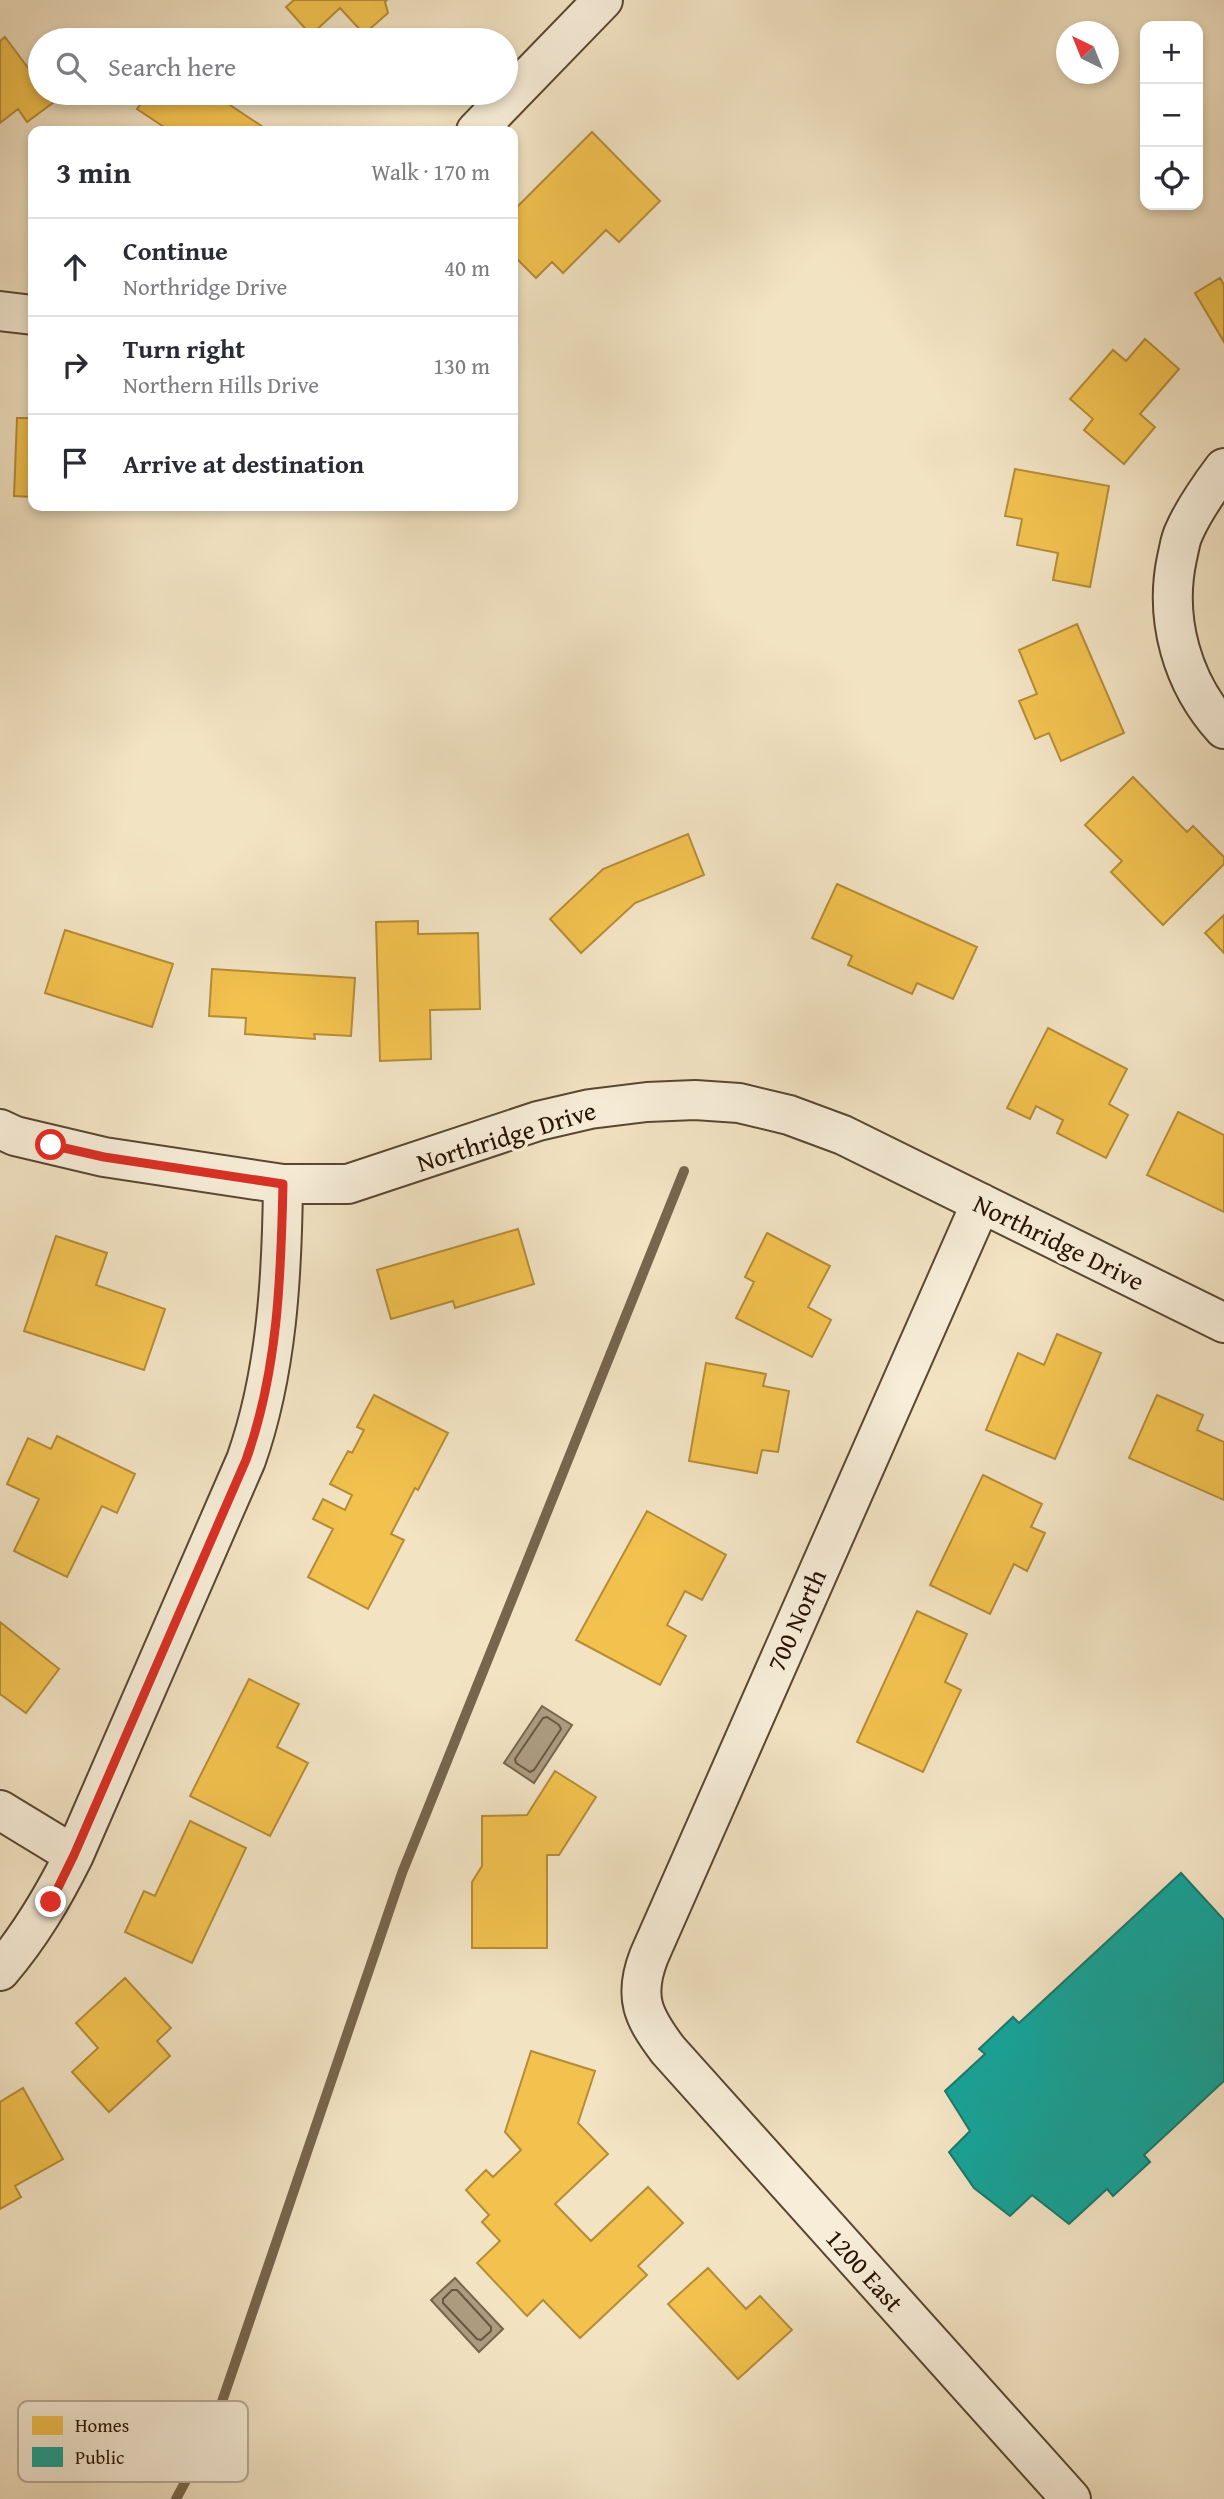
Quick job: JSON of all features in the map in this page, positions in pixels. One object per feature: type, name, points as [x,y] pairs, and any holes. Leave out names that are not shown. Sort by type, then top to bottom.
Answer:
[{"type":"street","points":[[518,88],[603,0]]},
{"type":"street","points":[[481,126],[501,105]]},
{"type":"street","points":[[0,311],[28,314]]},
{"type":"street","points":[[1224,468],[1205,493],[1183,533],[1174,573],[1172,613],[1179,650],[1193,687],[1224,729]]},
{"type":"street","name":"Northridge Drive","points":[[0,1129],[15,1136],[104,1157],[283,1184],[348,1184],[538,1121],[590,1109],[647,1102],[695,1100],[739,1103],[789,1115],[843,1135],[1224,1323]]},
{"type":"street","points":[[0,1971],[24,1944],[44,1913],[74,1855],[246,1460],[258,1426],[274,1345],[283,1184]]},
{"type":"street","name":"700 North","points":[[659,2039],[644,2013],[641,2000],[644,1970],[981,1203]]},
{"type":"street","points":[[0,1810],[74,1855]]},
{"type":"street","name":"1200 East","points":[[659,2039],[1071,2499]]},
{"type":"water","points":[[542,1706],[572,1725],[534,1783],[504,1763]]},
{"type":"water","points":[[455,2278],[503,2329],[479,2352],[431,2300]]},
{"type":"building: Homes","points":[[294,0],[387,0],[385,2],[388,13],[371,28],[358,28],[340,8],[319,28],[305,28],[286,7]]},
{"type":"building: Homes","points":[[5,37],[28,68],[28,105],[50,105],[27,122],[18,109],[0,123],[0,41]]},
{"type":"building: Homes","points":[[140,105],[230,105],[262,126],[162,126],[137,109]]},
{"type":"building: Homes","points":[[592,132],[660,201],[619,242],[606,230],[563,273],[552,262],[536,278],[518,260],[518,206]]},
{"type":"building: Homes","points":[[1220,278],[1224,285],[1224,342],[1195,293]]},
{"type":"building: Homes","points":[[1145,339],[1179,369],[1140,414],[1155,427],[1124,464],[1084,430],[1093,419],[1070,399],[1113,350],[1126,361]]},
{"type":"building: Homes","points":[[17,418],[28,418],[28,497],[14,496]]},
{"type":"building: Homes","points":[[1015,469],[1109,486],[1090,587],[1053,580],[1058,553],[1017,545],[1022,519],[1005,516]]},
{"type":"building: Homes","points":[[1077,624],[1124,733],[1061,761],[1049,733],[1035,739],[1019,701],[1037,694],[1019,650]]},
{"type":"building: Homes","points":[[1133,777],[1187,832],[1193,826],[1224,857],[1224,864],[1163,925],[1111,872],[1122,861],[1085,825]]},
{"type":"building: Homes","points":[[688,834],[704,875],[635,903],[581,953],[550,919],[603,869]]},
{"type":"building: Homes","points":[[837,884],[977,947],[953,999],[917,983],[912,994],[848,965],[852,956],[812,938]]},
{"type":"building: Homes","points":[[1224,915],[1224,953],[1205,933]]},
{"type":"building: Homes","points":[[418,921],[418,934],[478,933],[480,1009],[430,1010],[431,1059],[380,1061],[376,922]]},
{"type":"building: Homes","points":[[65,930],[173,964],[152,1027],[45,993]]},
{"type":"building: Homes","points":[[212,969],[355,978],[351,1036],[314,1034],[315,1039],[245,1034],[246,1018],[209,1016]]},
{"type":"building: Homes","points":[[1048,1028],[1127,1069],[1109,1104],[1128,1115],[1106,1158],[1057,1133],[1063,1120],[1036,1106],[1030,1119],[1007,1108]]},
{"type":"building: Homes","points":[[1178,1112],[1224,1135],[1224,1212],[1147,1175]]},
{"type":"building: Homes","points":[[518,1229],[534,1284],[455,1308],[453,1301],[391,1319],[377,1270]]},
{"type":"building: Homes","points":[[767,1233],[830,1266],[808,1307],[831,1320],[812,1357],[736,1318],[754,1282],[745,1277]]},
{"type":"building: Homes","points":[[56,1236],[107,1253],[96,1285],[165,1309],[144,1370],[24,1331]]},
{"type":"building: Homes","points":[[1057,1334],[1101,1353],[1055,1459],[986,1430],[1018,1353],[1044,1365]]},
{"type":"building: Homes","points":[[706,1363],[766,1374],[763,1386],[789,1391],[778,1452],[762,1450],[757,1473],[689,1461]]},
{"type":"building: Homes","points":[[374,1395],[448,1433],[391,1534],[404,1540],[368,1609],[308,1577],[333,1529],[313,1519],[323,1499],[345,1510],[352,1495],[330,1484],[348,1451],[352,1453],[364,1430],[357,1427]]},
{"type":"building: Homes","points":[[1157,1395],[1203,1415],[1197,1430],[1224,1442],[1224,1500],[1129,1458]]},
{"type":"building: Homes","points":[[57,1436],[135,1474],[117,1513],[102,1506],[67,1577],[14,1551],[39,1499],[7,1484],[28,1438],[51,1449]]},
{"type":"building: Homes","points":[[983,1475],[1042,1504],[1031,1527],[1045,1533],[1027,1571],[1014,1564],[990,1614],[930,1585]]},
{"type":"building: Homes","points":[[647,1511],[726,1555],[702,1600],[685,1591],[667,1625],[686,1636],[660,1685],[576,1640]]},
{"type":"building: Homes","points":[[917,1611],[967,1634],[945,1682],[961,1690],[923,1772],[857,1742]]},
{"type":"building: Homes","points":[[0,1622],[59,1669],[26,1713],[0,1694]]},
{"type":"building: Homes","points":[[249,1679],[299,1704],[277,1747],[308,1763],[270,1836],[190,1796]]},
{"type":"building: Homes","points":[[555,1771],[596,1797],[559,1855],[547,1855],[547,1948],[472,1948],[472,1882],[482,1866],[482,1816],[527,1815]]},
{"type":"building: Homes","points":[[190,1821],[246,1848],[192,1963],[125,1932],[144,1891],[155,1896]]},
{"type":"building: Homes","points":[[125,1978],[171,2028],[157,2041],[170,2056],[109,2112],[72,2072],[98,2048],[76,2023]]},
{"type":"building: Homes","points":[[531,2051],[595,2071],[578,2123],[608,2154],[555,2204],[591,2241],[648,2187],[683,2223],[638,2266],[647,2275],[580,2338],[543,2300],[527,2316],[477,2263],[500,2241],[482,2222],[489,2215],[466,2190],[486,2170],[493,2177],[521,2150],[505,2132]]},
{"type":"building: Homes","points":[[23,2088],[63,2159],[15,2186],[21,2197],[0,2209],[0,2102]]},
{"type":"building: Homes","points":[[708,2268],[746,2309],[760,2296],[792,2330],[738,2379],[668,2304]]},
{"type":"building: Public","points":[[1181,1873],[1224,1920],[1224,2081],[1144,2155],[1150,2162],[1113,2196],[1107,2189],[1069,2224],[1032,2195],[1010,2216],[974,2188],[949,2152],[970,2131],[945,2091],[985,2054],[979,2049],[1013,2017],[1019,2023]]},
{"type":"waterway","points":[[222,2401],[402,1873],[684,1171]]},
{"type":"waterway","points":[[176,2499],[185,2482]]},
{"type":"route","points":[[51,1145],[104,1157],[283,1184],[274,1345],[258,1426],[246,1460],[51,1902]]}]
